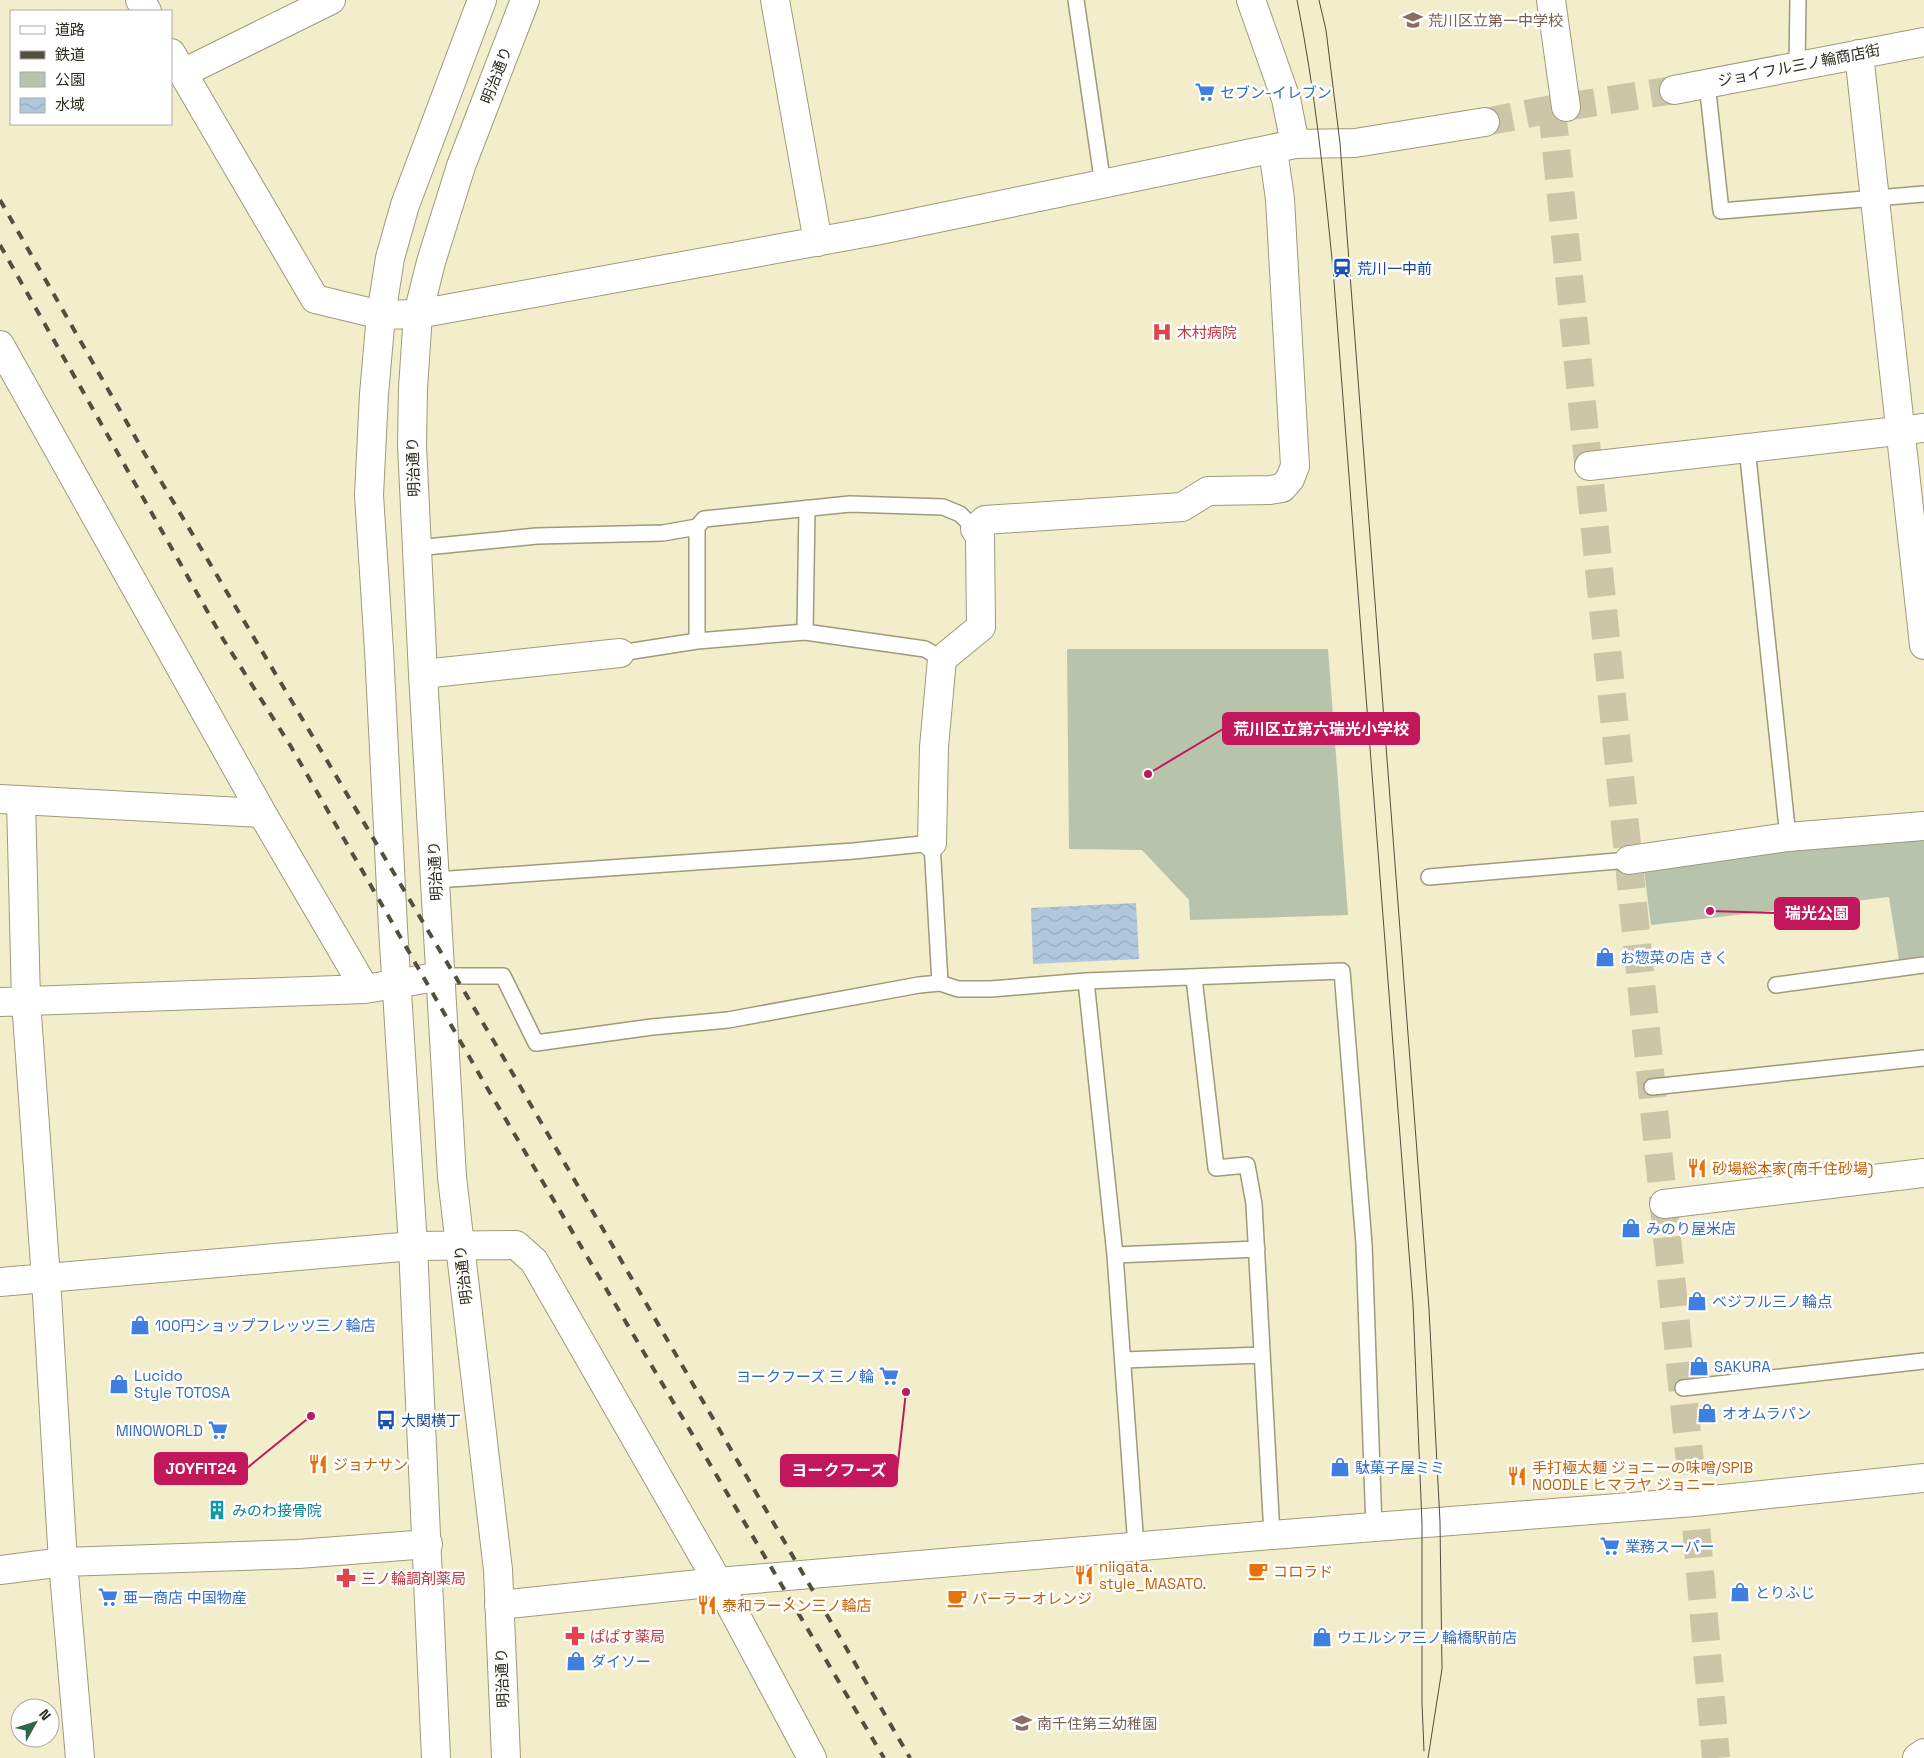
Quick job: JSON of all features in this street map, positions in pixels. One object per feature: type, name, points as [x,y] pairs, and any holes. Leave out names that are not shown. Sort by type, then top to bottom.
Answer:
[{"type":"street","points":[[331,0],[177,63],[316,300],[381,315],[418,314],[818,242],[1284,147],[1355,143],[1485,122]]},
{"type":"street","points":[[436,1758],[428,1544],[413,1246],[390,882],[379,650],[369,495],[374,394],[381,315],[390,258],[405,205],[482,0]]},
{"type":"street","name":"明治通り","points":[[506,1758],[498,1570],[452,1177],[442,976],[416,548],[412,445],[413,388],[418,314],[430,262],[455,182],[525,0]]},
{"type":"street","points":[[774,0],[818,242]]},
{"type":"street","points":[[932,843],[934,747],[942,659],[981,626],[980,536],[975,529],[985,520],[1182,507],[1208,491],[1270,490],[1282,488],[1290,479],[1295,466],[1280,199],[1286,99],[1251,0]]},
{"type":"street","points":[[1551,0],[1566,107]]},
{"type":"street","name":"ジョイフル三ノ輪商店街","points":[[1674,90],[1924,42]]},
{"type":"street","points":[[1860,54],[1876,198],[1912,430],[1924,645]]},
{"type":"street","points":[[0,345],[262,813],[365,989]]},
{"type":"street","points":[[1589,466],[1912,430]]},
{"type":"street","points":[[423,674],[620,653]]},
{"type":"street","points":[[80,1758],[63,1562],[46,1279],[13,1001],[10,799],[262,813]]},
{"type":"street","points":[[1629,860],[1788,837],[1924,826]]},
{"type":"street","points":[[13,1001],[365,989],[397,982],[442,976]]},
{"type":"street","points":[[1664,1204],[1924,1173]]},
{"type":"street","points":[[0,1282],[413,1246],[516,1244],[534,1261],[718,1582],[812,1758]]},
{"type":"street","points":[[499,1605],[718,1582],[1272,1535],[1694,1502],[1924,1478]]},
{"type":"street","points":[[0,1570],[63,1562],[298,1554],[428,1544]]},
{"type":"street","points":[[1917,1758],[1924,1753]]},
{"type":"lane","points":[[1076,0],[1103,185]]},
{"type":"lane","points":[[1797,66],[1798,0]]},
{"type":"lane","points":[[1707,83],[1721,211],[1924,194]]},
{"type":"lane","points":[[1747,448],[1788,837]]},
{"type":"lane","points":[[416,548],[537,536],[663,533],[696,527],[704,519],[850,504],[943,507],[960,514],[975,529]]},
{"type":"lane","points":[[805,632],[807,508]]},
{"type":"lane","points":[[696,527],[697,641]]},
{"type":"lane","points":[[620,653],[697,641],[805,632],[925,649],[942,659]]},
{"type":"lane","points":[[436,880],[844,852],[932,843],[940,983]]},
{"type":"lane","points":[[1429,877],[1629,860]]},
{"type":"lane","points":[[1776,985],[1924,965]]},
{"type":"lane","points":[[442,976],[503,976],[536,1043],[652,1027],[728,1020],[919,985],[940,983],[958,989],[990,989],[1160,977],[1194,978],[1342,971],[1364,1244],[1374,1528]]},
{"type":"lane","points":[[1194,978],[1216,1168],[1247,1165],[1254,1204],[1272,1535]]},
{"type":"lane","points":[[1086,981],[1115,1255],[1136,1547]]},
{"type":"lane","points":[[1652,1088],[1924,1058]]},
{"type":"lane","points":[[1115,1255],[1257,1249]]},
{"type":"lane","points":[[1123,1360],[1262,1355]]},
{"type":"lane","points":[[1683,1388],[1924,1361]]},
{"type":"green space","points":[[1067,649],[1328,649],[1348,915],[1190,920],[1189,900],[1142,850],[1069,849]]},
{"type":"green space","points":[[1924,835],[1924,957],[1899,960],[1889,897],[1651,925],[1643,862]]},
{"type":"water","points":[[1136,903],[1139,959],[1033,964],[1031,908]]},
{"type":"tunnel","points":[[1485,122],[1552,109],[1674,90]]},
{"type":"tunnel","points":[[1552,109],[1694,1502],[1716,1758]]},
{"type":"tram line","points":[[1297,0],[1314,100],[1333,269],[1413,1304],[1422,1524],[1422,1703],[1424,1751]]},
{"type":"tram line","points":[[1319,0],[1326,30],[1340,143],[1429,1309],[1440,1522],[1442,1669],[1428,1758]]},
{"type":"railway","points":[[0,200],[146,456],[499,1050],[910,1758]]},
{"type":"railway","points":[[0,245],[223,639],[290,745],[486,1086],[884,1758]]},
{"type":"place","name":"荒川区立第一中学校","points":[[1413,20]]},
{"type":"place","name":"セブン-イレブン","points":[[1205,92]]},
{"type":"place","name":"荒川一中前","points":[[1342,268]]},
{"type":"place","name":"木村病院","points":[[1162,332]]},
{"type":"place","name":"荒川区立第六瑞光小学校","points":[[1148,774]]},
{"type":"place","name":"瑞光公園","points":[[1710,911]]},
{"type":"place","name":"お惣菜の店 きく","points":[[1605,957]]},
{"type":"place","name":"砂場総本家(南千住砂場)","points":[[1697,1168]]},
{"type":"place","name":"みのり屋米店","points":[[1631,1228]]},
{"type":"place","name":"ベジフル三ノ輪点","points":[[1697,1301]]},
{"type":"place","name":"100円ショップフレッツ三ノ輪店","points":[[140,1325]]},
{"type":"place","name":"SAKURA","points":[[1699,1366]]},
{"type":"place","name":"ヨークフーズ 三ノ輪","points":[[889,1376]]},
{"type":"place","name":"Lucido Style TOTOSA","points":[[119,1384]]},
{"type":"place","name":"ヨークフーズ","points":[[906,1392]]},
{"type":"place","name":"オオムラパン","points":[[1707,1413]]},
{"type":"place","name":"JOYFIT24","points":[[311,1416]]},
{"type":"place","name":"大関横丁","points":[[386,1420]]},
{"type":"place","name":"MINOWORLD","points":[[218,1430]]},
{"type":"place","name":"ジョナサン","points":[[318,1464]]},
{"type":"place","name":"駄菓子屋ミミ","points":[[1340,1467]]},
{"type":"place","name":"手打極太麺 ジョニーの味噌/SPIB NOODLE ヒマラヤ ジョニー","points":[[1517,1476]]},
{"type":"place","name":"みのわ接骨院","points":[[217,1510]]},
{"type":"place","name":"業務スーパー","points":[[1610,1546]]},
{"type":"place","name":"コロラド","points":[[1258,1571]]},
{"type":"place","name":"niigata. style_MASATO.","points":[[1084,1575]]},
{"type":"place","name":"三ノ輪調剤薬局","points":[[346,1578]]},
{"type":"place","name":"とりふじ","points":[[1740,1592]]},
{"type":"place","name":"亜一商店 中国物産","points":[[108,1597]]},
{"type":"place","name":"パーラーオレンジ","points":[[957,1598]]},
{"type":"place","name":"泰和ラーメン三ノ輪店","points":[[707,1605]]},
{"type":"place","name":"ぱぱす薬局","points":[[575,1636]]},
{"type":"place","name":"ウエルシア三ノ輪橋駅前店","points":[[1322,1637]]},
{"type":"place","name":"ダイソー","points":[[576,1661]]},
{"type":"place","name":"南千住第三幼稚園","points":[[1022,1723]]}]
